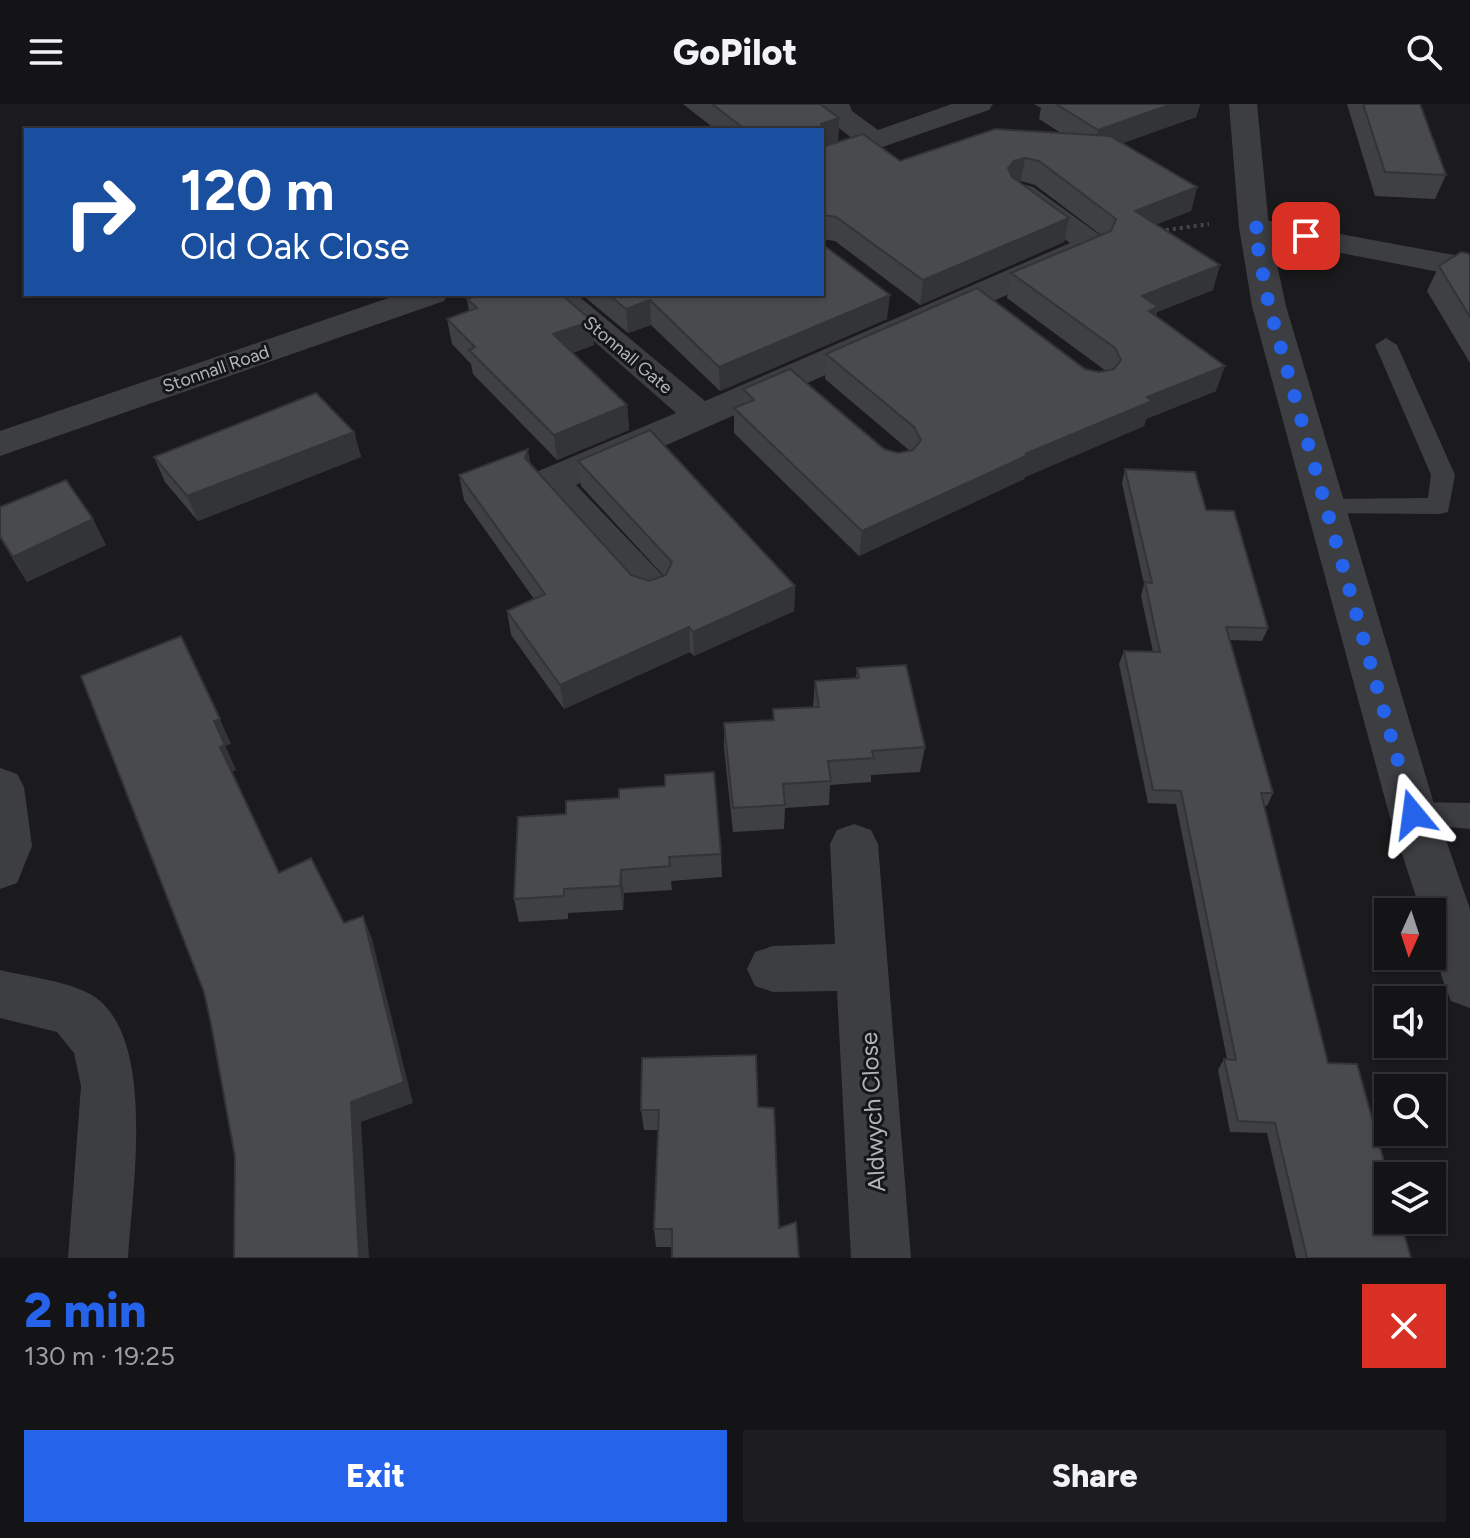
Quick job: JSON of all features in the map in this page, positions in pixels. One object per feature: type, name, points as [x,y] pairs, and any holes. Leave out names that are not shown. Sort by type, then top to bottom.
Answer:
[{"type":"street","points":[[835,104],[840,115],[874,141]]},
{"type":"street","points":[[824,158],[979,104]]},
{"type":"street","points":[[1243,104],[1254,227],[1269,306],[1413,814],[1470,984]]},
{"type":"street","points":[[650,588],[550,481],[795,376],[905,313],[978,296],[1093,245],[1022,193]]},
{"type":"street","points":[[1254,227],[1470,268]]},
{"type":"street","name":"Stonnall Road","points":[[0,444],[426,296]]},
{"type":"street","name":"Stonnall Gate","points":[[558,296],[701,416]]},
{"type":"street","points":[[978,296],[1013,322]]},
{"type":"street","points":[[795,376],[828,405]]},
{"type":"street","points":[[0,787],[8,846],[0,868]]},
{"type":"street","name":"Aldwych Close","points":[[854,844],[881,1258]]},
{"type":"street","points":[[773,969],[864,967]]},
{"type":"street","points":[[0,994],[73,1012],[99,1042],[109,1086],[98,1258]]},
{"type":"lane","points":[[1326,507],[1439,506],[1443,475],[1386,345]]},
{"type":"lane","points":[[1413,814],[1470,816]]},
{"type":"path","points":[[1093,245],[1199,224],[1254,227]]},
{"type":"building","points":[[712,104],[820,104],[839,118],[821,124],[821,128],[743,128]]},
{"type":"building","points":[[1056,104],[1172,104],[1098,130]]},
{"type":"building","points":[[1363,104],[1420,104],[1446,175],[1385,172]]},
{"type":"building","points":[[995,129],[1110,136],[1197,187],[1135,211],[1220,265],[1142,296],[1158,307],[1149,311],[1225,366],[1147,397],[1152,401],[1025,454],[1030,454],[862,531],[734,408],[754,400],[743,389],[790,369],[884,449],[898,453],[913,450],[921,440],[914,427],[826,354],[977,288],[1085,369],[1099,372],[1114,369],[1121,360],[1115,348],[1011,273],[1111,231],[1116,219],[1039,161],[1025,158],[1014,161],[1008,168],[1012,177],[1069,218],[923,280],[836,217],[824,215],[824,146],[863,134],[900,161]]},
{"type":"building","points":[[824,246],[890,295],[719,367],[650,300],[626,309],[610,296],[824,296]]},
{"type":"building","points":[[1461,252],[1470,254],[1470,317],[1439,266]]},
{"type":"building","points":[[476,296],[563,296],[592,321],[553,334],[627,405],[554,435],[469,350],[475,347],[447,319],[477,308],[467,299]]},
{"type":"building","points":[[316,393],[354,432],[187,496],[154,457]]},
{"type":"building","points":[[650,430],[795,586],[693,632],[689,627],[560,685],[507,611],[545,594],[459,475],[528,449],[525,458],[631,575],[649,581],[666,575],[672,562],[578,461]]},
{"type":"building","points":[[1125,469],[1195,472],[1206,510],[1234,511],[1268,628],[1226,627],[1273,793],[1261,793],[1328,1063],[1357,1064],[1374,1125],[1374,1146],[1380,1146],[1384,1162],[1374,1162],[1374,1234],[1404,1234],[1411,1258],[1307,1258],[1275,1123],[1238,1121],[1224,1059],[1236,1060],[1181,791],[1153,790],[1124,651],[1160,652],[1145,582],[1152,583]]},
{"type":"building","points":[[66,480],[93,519],[13,557],[0,536],[0,507]]},
{"type":"building","points":[[181,636],[220,719],[214,721],[225,745],[220,747],[279,873],[311,858],[344,923],[363,916],[404,1082],[351,1102],[359,1258],[234,1258],[235,1157],[204,992],[81,676]]},
{"type":"building","points":[[906,665],[925,747],[872,751],[874,758],[828,761],[831,781],[783,784],[785,805],[733,808],[724,723],[774,720],[773,709],[819,707],[815,681],[859,678],[857,668]]},
{"type":"building","points":[[714,772],[721,854],[669,857],[670,866],[621,870],[620,886],[564,889],[564,896],[514,899],[518,817],[566,814],[566,801],[619,798],[619,789],[665,786],[665,775]]},
{"type":"building","points":[[756,1055],[758,1107],[774,1108],[779,1228],[796,1222],[799,1258],[672,1258],[672,1229],[654,1229],[659,1110],[641,1110],[642,1058]]},
{"type":"route","points":[[1306,236],[1254,227],[1269,306],[1413,814]]}]
